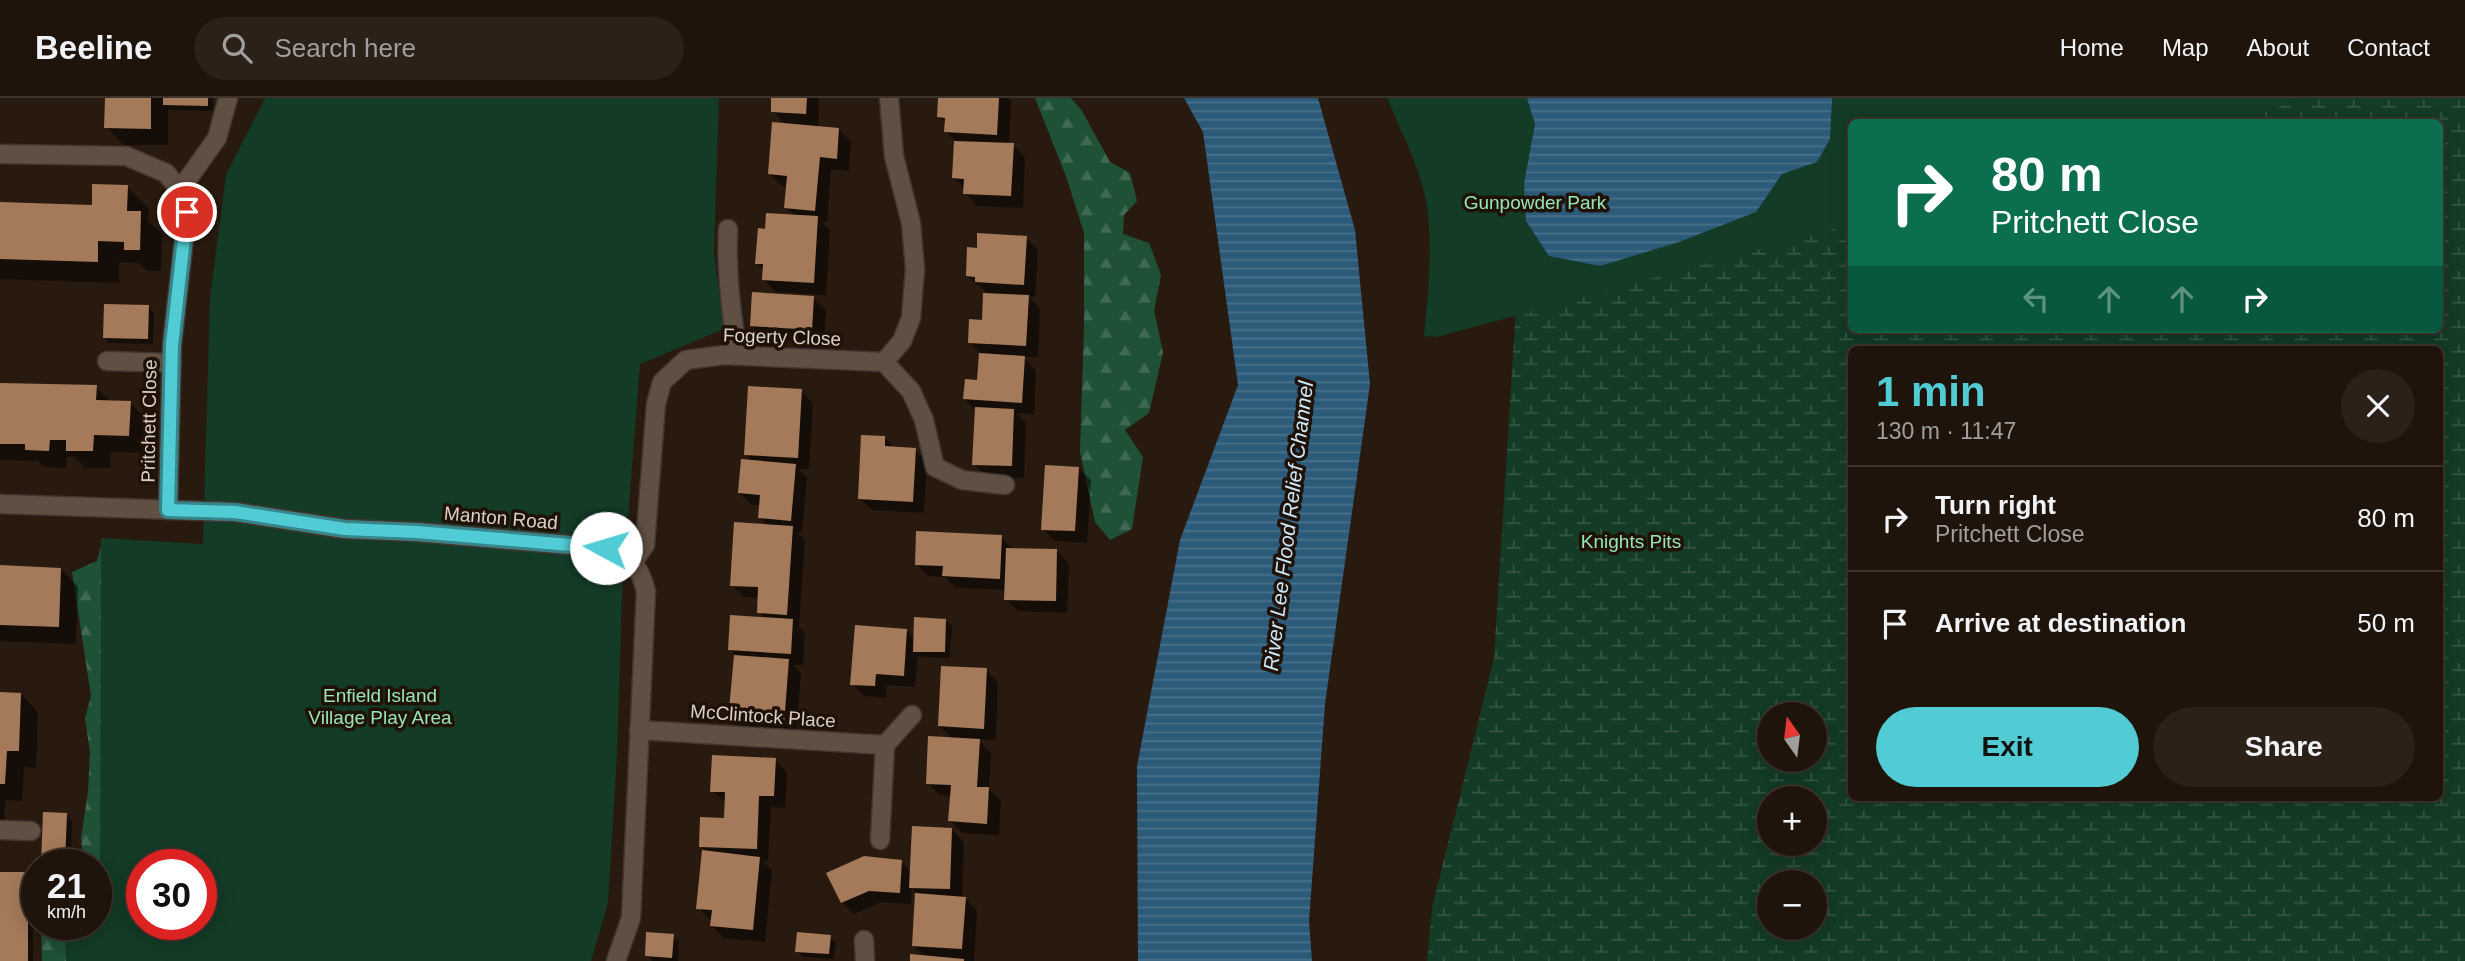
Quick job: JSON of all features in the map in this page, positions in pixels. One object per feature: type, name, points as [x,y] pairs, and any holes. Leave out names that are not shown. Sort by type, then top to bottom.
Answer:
[{"type":"street","points":[[0,154],[126,156],[166,173],[180,190],[217,138],[229,98]]},
{"type":"street","points":[[889,98],[894,156],[911,223],[915,270],[911,318],[902,341],[884,362],[911,391],[924,420],[934,467],[962,480],[1006,485]]},
{"type":"street","name":"Pritchett Close","points":[[168,510],[172,363],[177,289],[187,212],[180,190]]},
{"type":"street","points":[[728,229],[727,257],[738,355]]},
{"type":"street","name":"Fogerty Close","points":[[633,562],[645,545],[656,404],[662,382],[686,360],[738,355],[884,362]]},
{"type":"street","points":[[107,361],[172,363]]},
{"type":"street","name":"Manton Road","points":[[0,504],[235,512],[345,529],[584,545],[606,548],[633,562]]},
{"type":"street","points":[[616,961],[631,918],[646,591],[641,573],[633,562]]},
{"type":"street","points":[[880,840],[885,745],[912,715]]},
{"type":"street","name":"McClintock Place","points":[[639,730],[885,745]]},
{"type":"street","points":[[0,830],[31,831]]},
{"type":"street","points":[[864,940],[865,961]]},
{"type":"green space","name":"Enfield Island Village Play Area","points":[[265,98],[719,98],[714,253],[724,329],[640,364],[622,596],[617,754],[608,903],[591,961],[66,961],[65,940],[112,940],[112,849],[100,849],[101,538],[203,544],[210,298],[226,175]]},
{"type":"green space","points":[[1035,98],[1071,98],[1082,111],[1110,162],[1130,173],[1137,201],[1124,215],[1123,234],[1149,243],[1161,275],[1154,311],[1163,352],[1149,413],[1125,430],[1143,457],[1132,529],[1110,540],[1095,522],[1080,452],[1084,233],[1067,179]]},
{"type":"green space","name":"Gunpowder Park","points":[[1387,98],[2312,98],[2233,119],[1848,119],[1848,225],[1437,337],[1424,336],[1430,255],[1429,222],[1424,192]]},
{"type":"green space","name":"Knights Pits","points":[[1488,98],[2465,98],[2465,961],[1427,961],[1432,908],[1494,658],[1518,278]]},
{"type":"green space","points":[[102,542],[106,849],[82,849],[81,838],[88,792],[90,752],[85,718],[91,696],[72,572],[97,561]]},
{"type":"green space","points":[[41,940],[107,940],[107,961],[42,961]]},
{"type":"water","name":"River Lee Flood Relief Channel","points":[[1184,98],[1318,98],[1355,230],[1370,384],[1325,704],[1309,921],[1312,961],[1138,961],[1137,766],[1180,540],[1238,385],[1203,132]]},
{"type":"water","points":[[1527,98],[1832,98],[1830,139],[1817,162],[1782,174],[1756,212],[1679,242],[1600,266],[1549,256],[1526,221],[1524,184],[1535,124]]},
{"type":"building","points":[[105,98],[151,98],[151,129],[104,128]]},
{"type":"building","points":[[163,98],[208,98],[208,106],[163,105]]},
{"type":"building","points":[[771,98],[807,98],[806,114],[771,112]]},
{"type":"building","points":[[938,98],[999,98],[997,135],[944,132],[945,118],[937,117]]},
{"type":"building","points":[[772,122],[839,128],[837,159],[820,157],[815,211],[784,208],[787,176],[768,174]]},
{"type":"building","points":[[954,141],[1014,143],[1011,196],[963,194],[964,179],[952,178]]},
{"type":"building","points":[[92,184],[128,185],[127,211],[141,211],[140,250],[124,250],[124,242],[98,241],[98,262],[0,259],[0,202],[92,205]]},
{"type":"building","points":[[766,213],[818,216],[814,283],[762,280],[763,264],[755,264],[758,228],[765,229]]},
{"type":"building","points":[[977,233],[1027,236],[1024,285],[975,282],[975,277],[966,276],[967,247],[977,248]]},
{"type":"building","points":[[752,292],[814,296],[812,330],[750,326]]},
{"type":"building","points":[[983,293],[1029,295],[1026,346],[968,343],[969,319],[982,320]]},
{"type":"building","points":[[104,304],[149,305],[148,339],[103,338]]},
{"type":"building","points":[[979,353],[1025,356],[1022,403],[963,399],[965,379],[977,380]]},
{"type":"building","points":[[0,383],[97,385],[96,400],[131,401],[129,436],[94,435],[93,451],[66,451],[66,440],[50,440],[49,451],[25,450],[25,444],[0,444]]},
{"type":"building","points":[[748,386],[802,389],[798,458],[744,455]]},
{"type":"building","points":[[975,407],[1014,409],[1012,466],[972,465]]},
{"type":"building","points":[[861,435],[885,436],[885,446],[916,448],[913,502],[858,499]]},
{"type":"building","points":[[741,459],[796,464],[791,521],[758,518],[760,495],[738,493]]},
{"type":"building","points":[[1045,465],[1079,467],[1075,531],[1041,530]]},
{"type":"building","points":[[734,522],[793,526],[787,615],[757,613],[758,587],[730,586]]},
{"type":"building","points":[[916,531],[1002,535],[1000,579],[942,576],[943,566],[915,565]]},
{"type":"building","points":[[1006,548],[1057,549],[1056,601],[1004,600]]},
{"type":"building","points":[[0,565],[61,568],[59,627],[0,625]]},
{"type":"building","points":[[730,615],[793,619],[791,654],[728,650]]},
{"type":"building","points":[[914,617],[946,619],[945,652],[913,652]]},
{"type":"building","points":[[855,625],[907,629],[904,676],[876,674],[875,686],[850,685]]},
{"type":"building","points":[[734,655],[789,659],[784,725],[728,721]]},
{"type":"building","points":[[941,666],[987,668],[984,729],[938,726]]},
{"type":"building","points":[[0,692],[21,693],[19,751],[7,751],[5,784],[0,784]]},
{"type":"building","points":[[928,736],[980,739],[977,787],[989,787],[987,824],[948,821],[951,785],[926,784]]},
{"type":"building","points":[[712,755],[776,758],[774,796],[759,796],[757,849],[699,847],[700,817],[724,818],[725,792],[710,792]]},
{"type":"building","points":[[43,812],[67,813],[66,849],[42,849]]},
{"type":"building","points":[[912,826],[952,828],[950,889],[909,888]]},
{"type":"building","points":[[702,850],[760,857],[753,930],[710,926],[712,910],[696,909]]},
{"type":"building","points":[[864,856],[902,860],[900,893],[869,891],[841,903],[826,873]]},
{"type":"building","points":[[0,872],[21,872],[21,940],[28,940],[28,961],[0,961]]},
{"type":"building","points":[[915,893],[966,897],[962,949],[912,946]]},
{"type":"building","points":[[646,932],[674,934],[672,958],[645,956]]},
{"type":"building","points":[[797,932],[831,935],[829,954],[795,952]]},
{"type":"building","points":[[910,954],[964,959],[964,961],[910,961]]},
{"type":"route","points":[[187,212],[172,345],[168,510],[235,512],[345,529],[417,532],[606,548]]}]
